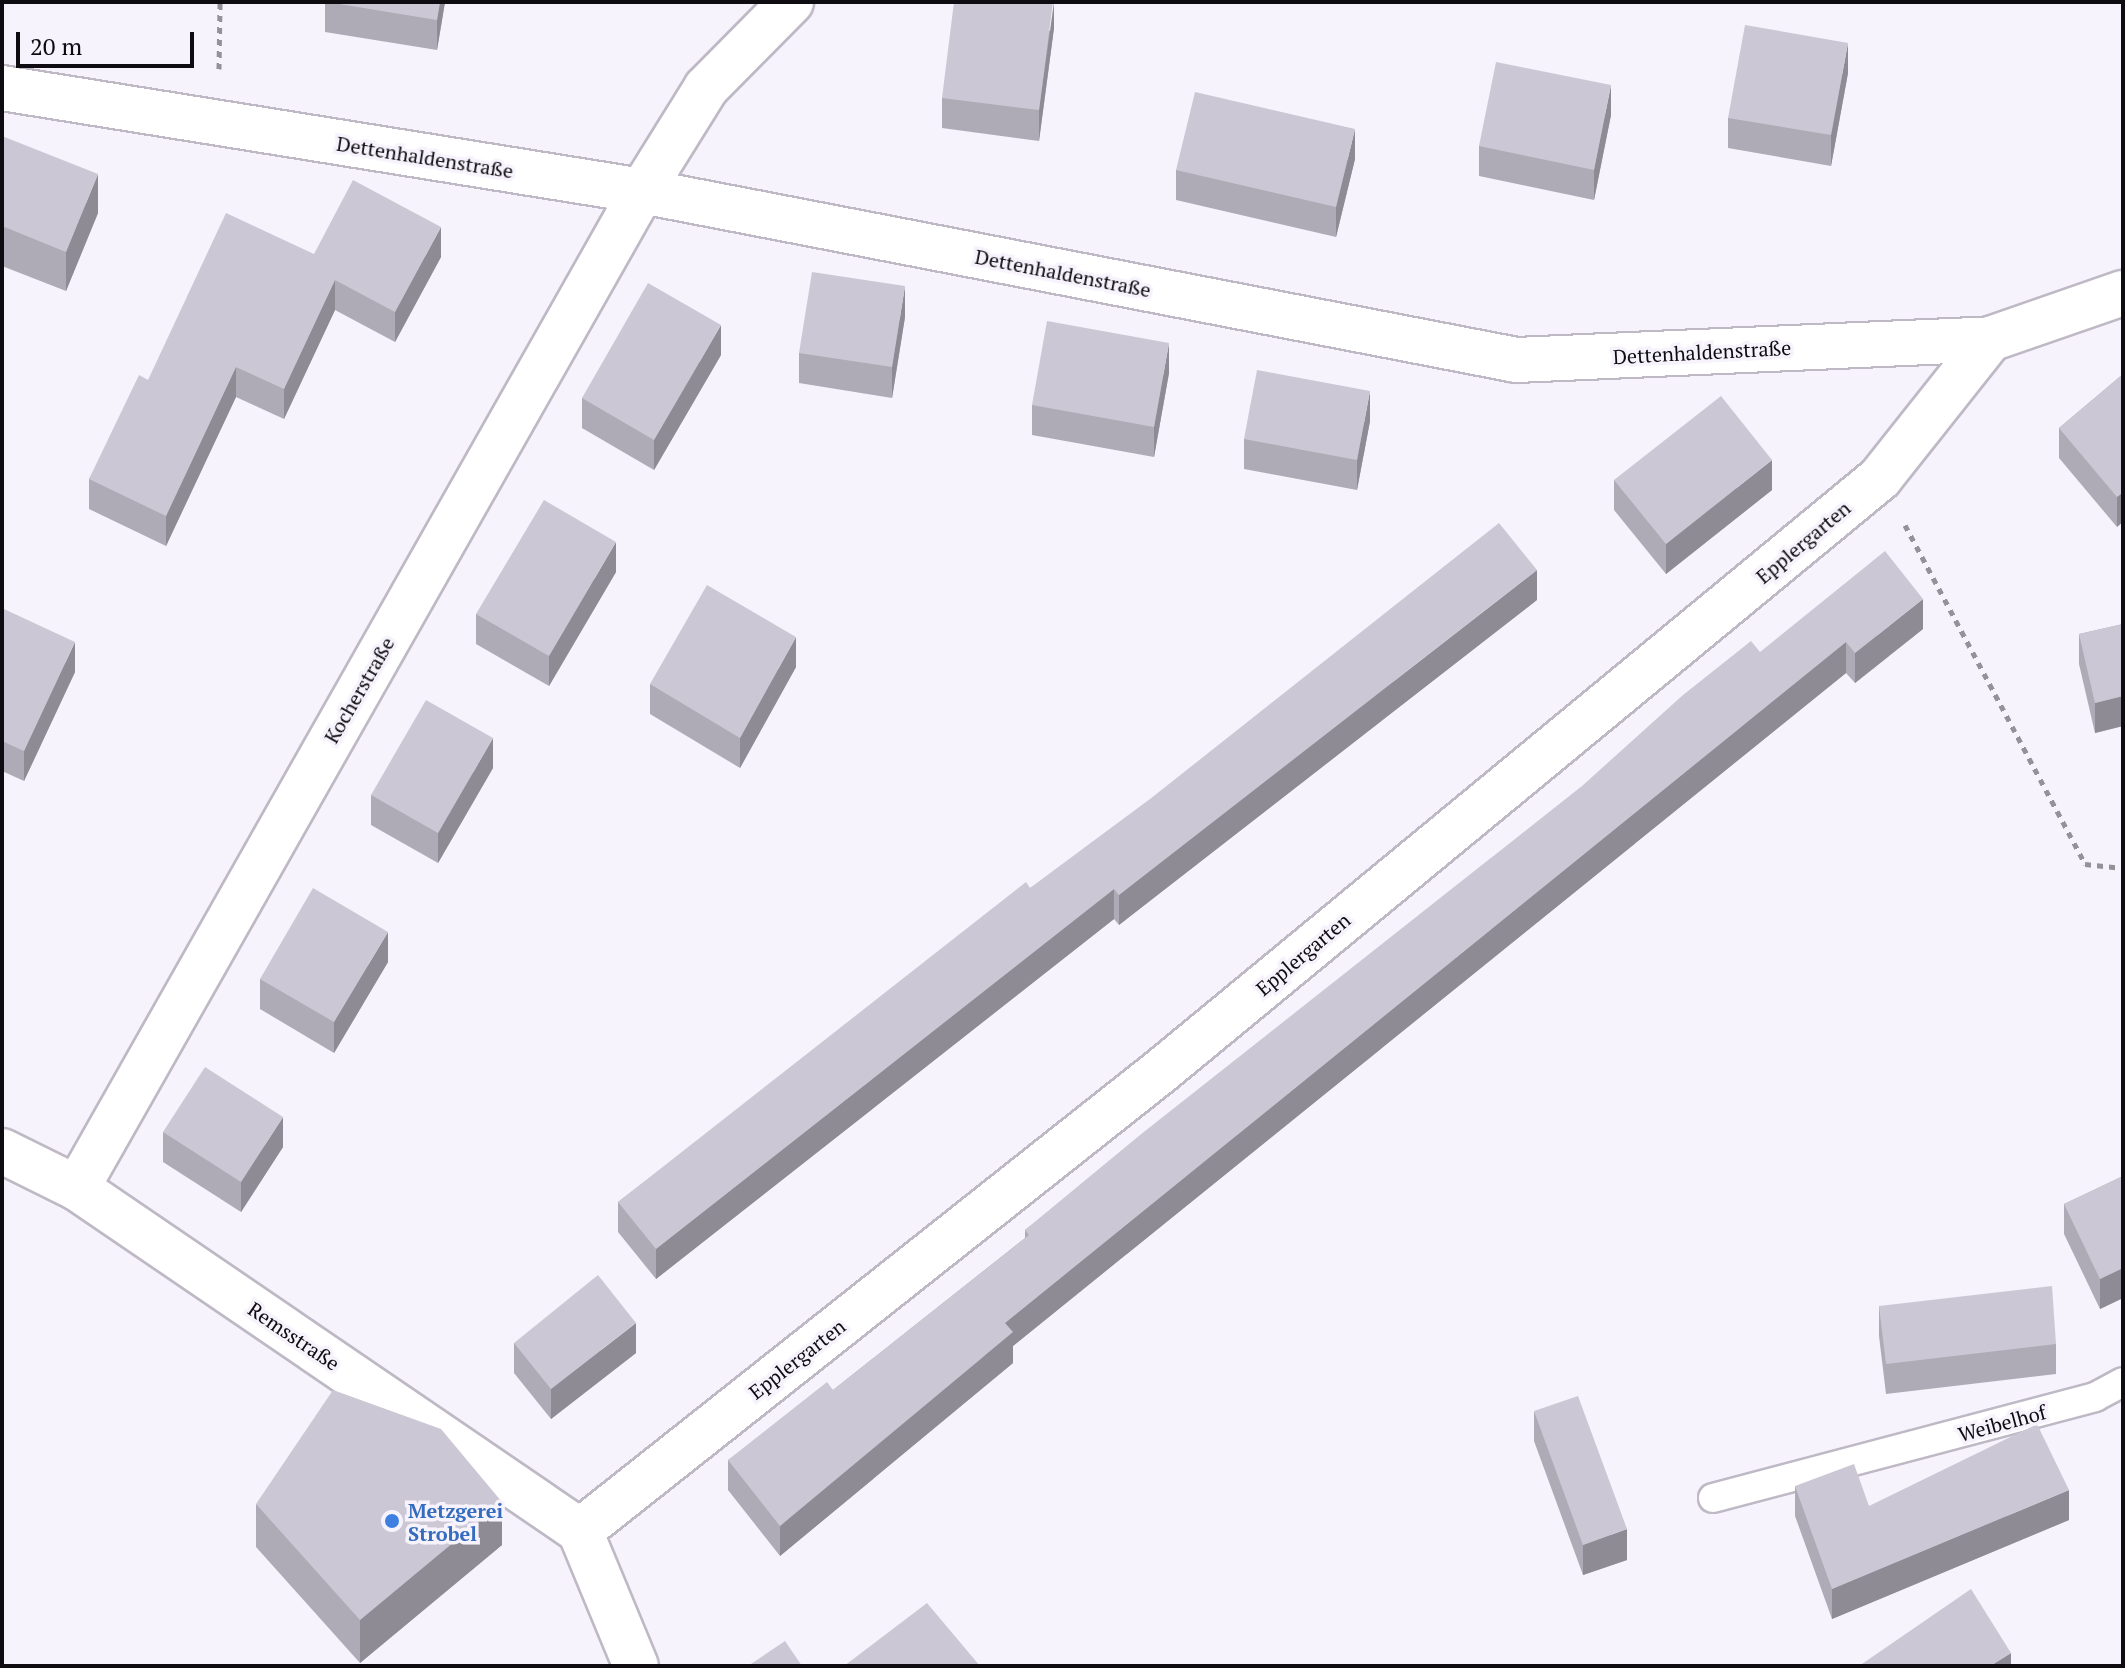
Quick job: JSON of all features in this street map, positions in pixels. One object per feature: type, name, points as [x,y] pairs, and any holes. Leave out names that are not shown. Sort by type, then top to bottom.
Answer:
[{"type":"street","name":"Kocherstraße","points":[[77,1188],[642,191],[706,88],[791,2]]},
{"type":"street","name":"Dettenhaldenstraße","points":[[2,88],[642,191],[1516,360],[1990,339],[2123,293]]},
{"type":"street","name":"Epplergarten","points":[[580,1531],[1161,1071],[1880,478],[1990,339]]},
{"type":"street","name":"Remsstraße","points":[[2,1151],[77,1188],[580,1531]]},
{"type":"street","points":[[580,1531],[636,1666]]},
{"type":"lane","name":"Weibelhof","points":[[1713,1498],[1878,1457],[2095,1397],[2123,1382]]},
{"type":"path","points":[[218,124],[220,2]]},
{"type":"path","points":[[1880,478],[2085,864],[2123,868]]},
{"type":"building","points":[[327,2],[440,2],[437,20]]},
{"type":"building","points":[[954,2],[1053,2],[1039,110],[942,98]]},
{"type":"building","points":[[1745,25],[1848,43],[1831,135],[1728,118]]},
{"type":"building","points":[[1496,62],[1611,85],[1594,170],[1479,146]]},
{"type":"building","points":[[1195,92],[1355,129],[1336,207],[1176,170]]},
{"type":"building","points":[[2,136],[98,174],[66,252],[2,226]]},
{"type":"building","points":[[353,180],[441,227],[395,312],[335,280],[284,389],[236,367],[166,516],[89,479],[139,375],[148,380],[226,213],[314,254]]},
{"type":"building","points":[[812,272],[905,286],[892,367],[799,353]]},
{"type":"building","points":[[648,283],[721,325],[654,440],[582,398]]},
{"type":"building","points":[[1047,321],[1169,343],[1154,427],[1032,405]]},
{"type":"building","points":[[1257,370],[1370,391],[1357,460],[1244,439]]},
{"type":"building","points":[[2123,374],[2123,492],[2117,497],[2059,428]]},
{"type":"building","points":[[1721,396],[1772,460],[1666,544],[1614,480]]},
{"type":"building","points":[[544,500],[616,542],[549,656],[476,614]]},
{"type":"building","points":[[1499,523],[1537,570],[1119,895],[1114,889],[656,1249],[618,1202],[1026,882],[1030,888],[1150,799]]},
{"type":"building","points":[[1885,551],[1923,599],[1855,653],[1846,642],[1005,1323],[1013,1332],[780,1526],[728,1460],[827,1382],[833,1390],[1029,1235],[1025,1230],[1140,1135],[1582,786],[1683,695],[1751,641],[1760,652]]},
{"type":"building","points":[[707,585],[796,637],[740,738],[650,684]]},
{"type":"building","points":[[4,609],[75,642],[24,751],[2,741]]},
{"type":"building","points":[[2123,624],[2123,696],[2095,703],[2079,634]]},
{"type":"building","points":[[426,700],[493,738],[438,833],[371,795]]},
{"type":"building","points":[[313,888],[388,932],[334,1022],[260,979]]},
{"type":"building","points":[[205,1067],[283,1117],[241,1182],[163,1132]]},
{"type":"building","points":[[2123,1176],[2123,1268],[2100,1279],[2064,1204]]},
{"type":"building","points":[[598,1275],[636,1323],[551,1389],[514,1343]]},
{"type":"building","points":[[2052,1286],[2056,1344],[1886,1364],[1879,1306]]},
{"type":"building","points":[[333,1390],[441,1429],[502,1502],[360,1620],[256,1504]]},
{"type":"building","points":[[1578,1396],[1627,1529],[1583,1545],[1534,1411]]},
{"type":"building","points":[[2037,1424],[2069,1490],[1832,1589],[1795,1486],[1854,1464],[1869,1506]]},
{"type":"building","points":[[1971,1589],[2011,1653],[1990,1666],[1859,1666]]},
{"type":"building","points":[[927,1603],[980,1666],[844,1666]]},
{"type":"building","points":[[785,1641],[802,1666],[748,1666]]},
{"type":"place","name":"Metzgerei Strobel","points":[[392,1521]]}]
